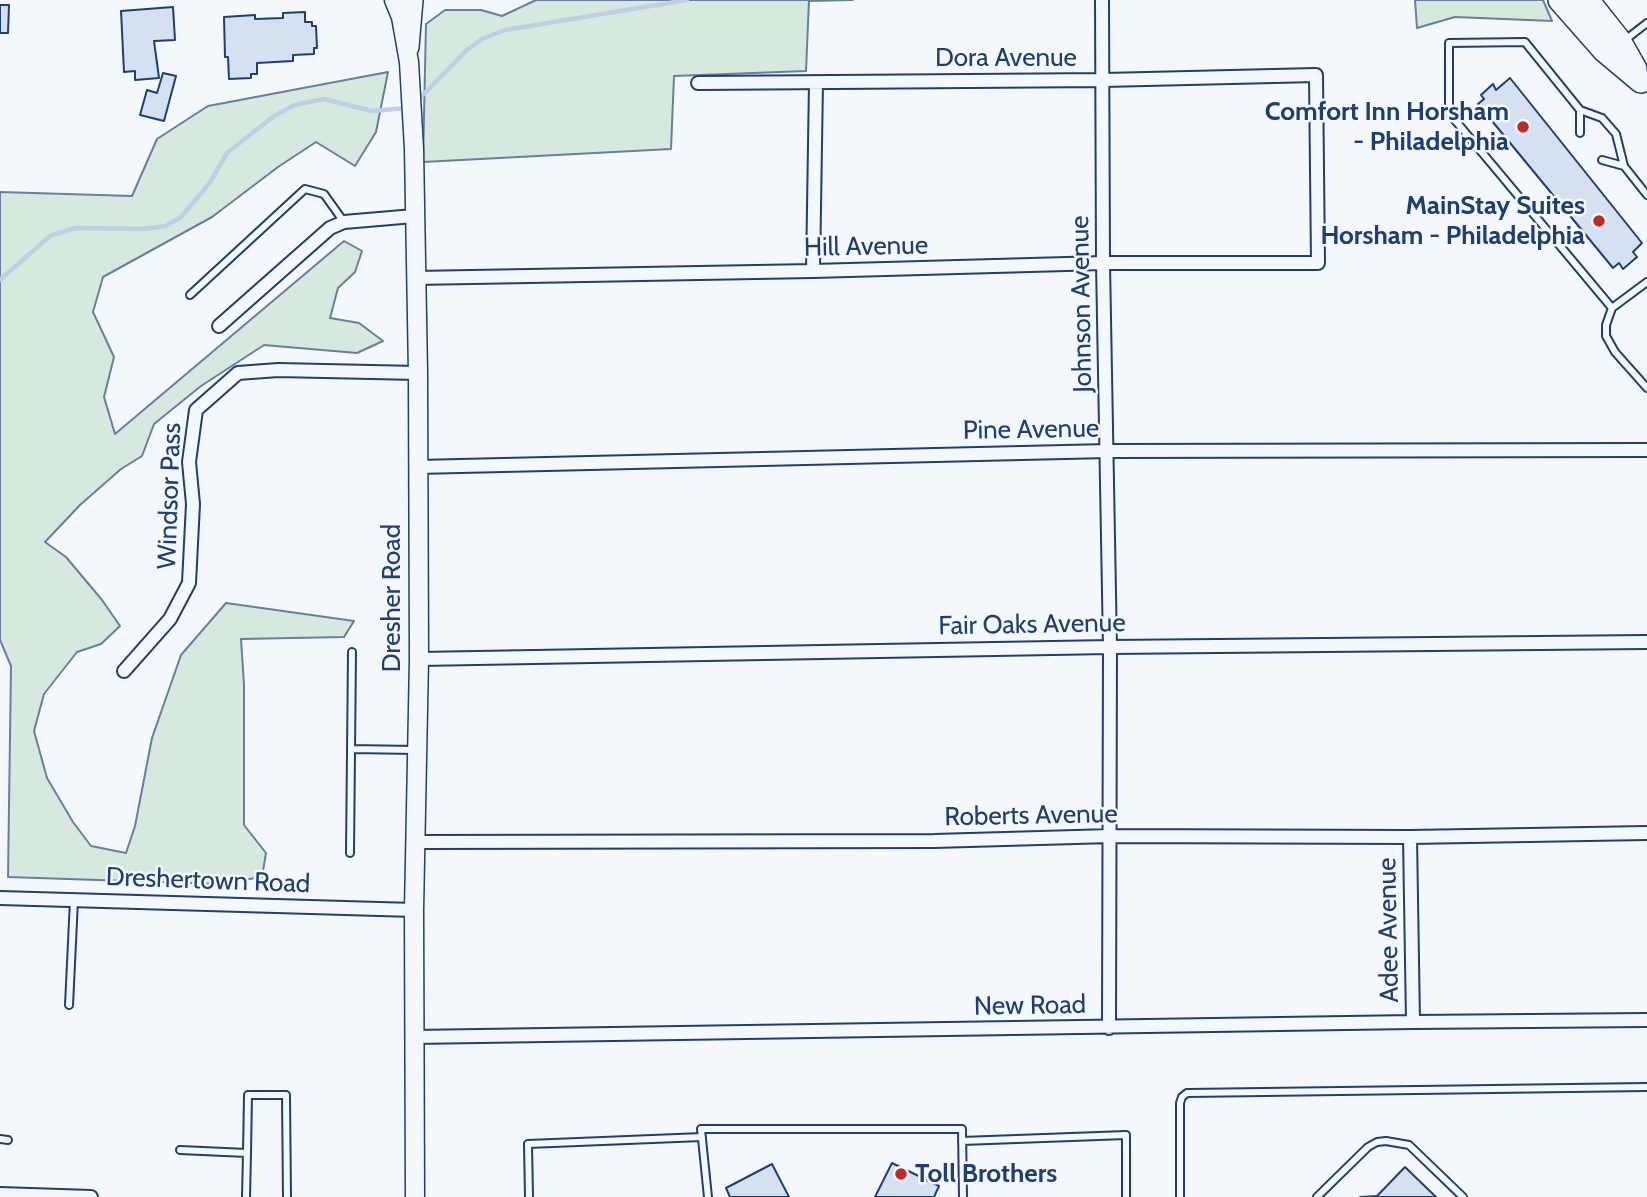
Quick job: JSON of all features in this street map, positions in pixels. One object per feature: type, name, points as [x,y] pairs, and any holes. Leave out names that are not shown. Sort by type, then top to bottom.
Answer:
[{"type":"highway","points":[[1560,0],[1604,50],[1641,74]]},
{"type":"highway","points":[[1587,0],[1621,43],[1641,74]]},
{"type":"main road","name":"Dresher Road","points":[[394,0],[401,17],[408,55],[414,149],[418,373],[419,659],[413,1037],[415,1197]]},
{"type":"main road","points":[[408,55],[412,0]]},
{"type":"street","name":"Johnson Avenue","points":[[1102,0],[1103,263],[1110,647],[1110,1028]]},
{"type":"street","name":"Dora Avenue","points":[[698,83],[1104,80],[1316,75],[1318,263]]},
{"type":"street","points":[[813,271],[816,82]]},
{"type":"street","points":[[219,326],[330,228],[344,222],[414,216]]},
{"type":"street","name":"Hill Avenue","points":[[415,278],[1103,263],[1318,263]]},
{"type":"street","name":"Windsor Pass","points":[[124,671],[170,619],[189,583],[193,504],[189,462],[196,410],[239,373],[278,370],[418,373]]},
{"type":"street","name":"Pine Avenue","points":[[417,467],[1108,452],[1647,450]]},
{"type":"street","name":"Fair Oaks Avenue","points":[[419,659],[1110,647],[1647,642]]},
{"type":"street","name":"Roberts Avenue","points":[[417,842],[934,841],[1111,836],[1410,837],[1647,832]]},
{"type":"street","name":"Adee Avenue","points":[[1410,837],[1413,1021]]},
{"type":"street","name":"Dreshertown Road","points":[[0,898],[414,910]]},
{"type":"street","name":"New Road","points":[[413,1037],[1110,1028],[1413,1021],[1647,1020]]},
{"type":"street","points":[[0,1194],[91,1197]]},
{"type":"lane","points":[[1621,43],[1647,23]]},
{"type":"lane","points":[[1612,308],[1449,113],[1449,43],[1525,42],[1580,110],[1602,118],[1616,134],[1624,166],[1647,195]]},
{"type":"lane","points":[[1580,110],[1580,133]]},
{"type":"lane","points":[[1602,160],[1624,166]]},
{"type":"lane","points":[[190,295],[305,189],[324,194],[344,222]]},
{"type":"lane","points":[[1647,282],[1612,308],[1606,326],[1606,336],[1615,352],[1647,388]]},
{"type":"lane","points":[[350,853],[352,652]]},
{"type":"lane","points":[[351,749],[418,750]]},
{"type":"lane","points":[[69,1005],[74,901]]},
{"type":"lane","points":[[1180,1197],[1180,1103],[1187,1093],[1647,1087]]},
{"type":"lane","points":[[246,1197],[248,1095],[286,1096],[286,1197]]},
{"type":"lane","points":[[708,1197],[701,1129],[962,1129],[963,1197]]},
{"type":"lane","points":[[962,1141],[1126,1135],[1126,1197]]},
{"type":"lane","points":[[529,1197],[528,1144],[702,1137]]},
{"type":"lane","points":[[1317,1197],[1368,1146],[1386,1141],[1409,1145],[1463,1197]]},
{"type":"lane","points":[[180,1150],[247,1153]]},
{"type":"shaded area","points":[[536,0],[853,0],[809,1],[806,71],[674,76],[671,149],[423,162],[426,24],[445,10],[481,10],[502,16]]},
{"type":"shaded area","points":[[1415,0],[1543,0],[1552,21],[1455,17],[1417,28]]},
{"type":"shaded area","points":[[388,72],[376,132],[355,166],[316,142],[212,217],[103,277],[93,312],[114,357],[104,397],[115,434],[344,241],[362,251],[355,272],[338,288],[330,318],[359,323],[383,341],[357,353],[264,345],[201,386],[154,424],[142,456],[121,469],[80,505],[45,542],[66,557],[120,626],[101,644],[77,652],[44,694],[34,731],[47,778],[91,846],[126,853],[135,826],[152,738],[181,655],[226,603],[354,621],[344,637],[241,639],[244,685],[244,825],[266,853],[262,877],[218,884],[8,877],[11,666],[0,640],[0,192],[132,196],[157,139],[208,106]]},
{"type":"building","points":[[0,5],[9,5],[8,33],[0,33]]},
{"type":"building","points":[[173,7],[175,40],[154,41],[159,78],[135,80],[135,71],[124,72],[121,11]]},
{"type":"building","points":[[305,12],[305,22],[312,22],[312,26],[316,26],[317,48],[314,48],[314,54],[293,55],[293,61],[257,63],[257,74],[251,74],[251,78],[229,79],[228,57],[225,57],[224,17],[255,15],[255,19],[283,18],[283,13]]},
{"type":"building","points":[[163,73],[176,76],[164,121],[140,115],[147,90],[157,93]]},
{"type":"building","points":[[1510,78],[1642,243],[1633,252],[1637,257],[1623,269],[1619,263],[1613,268],[1478,104],[1484,99],[1481,95],[1493,84],[1496,90]]},
{"type":"building","name":"Toll Brothers","points":[[892,1163],[939,1186],[934,1197],[875,1197]]},
{"type":"building","points":[[772,1164],[789,1197],[730,1197],[726,1188]]},
{"type":"building","points":[[1405,1167],[1436,1197],[1360,1197],[1377,1196]]},
{"type":"waterway","points":[[417,101],[467,50],[482,39],[505,30],[687,0]]},
{"type":"waterway","points":[[0,280],[50,236],[75,228],[143,229],[166,226],[181,217],[209,184],[227,153],[274,116],[295,105],[324,99],[372,111],[407,108]]},
{"type":"place","name":"Comfort Inn Horsham - Philadelphia","points":[[1523,127]]},
{"type":"place","name":"MainStay Suites Horsham - Philadelphia","points":[[1599,221]]},
{"type":"place","name":"Toll Brothers","points":[[901,1174]]}]
